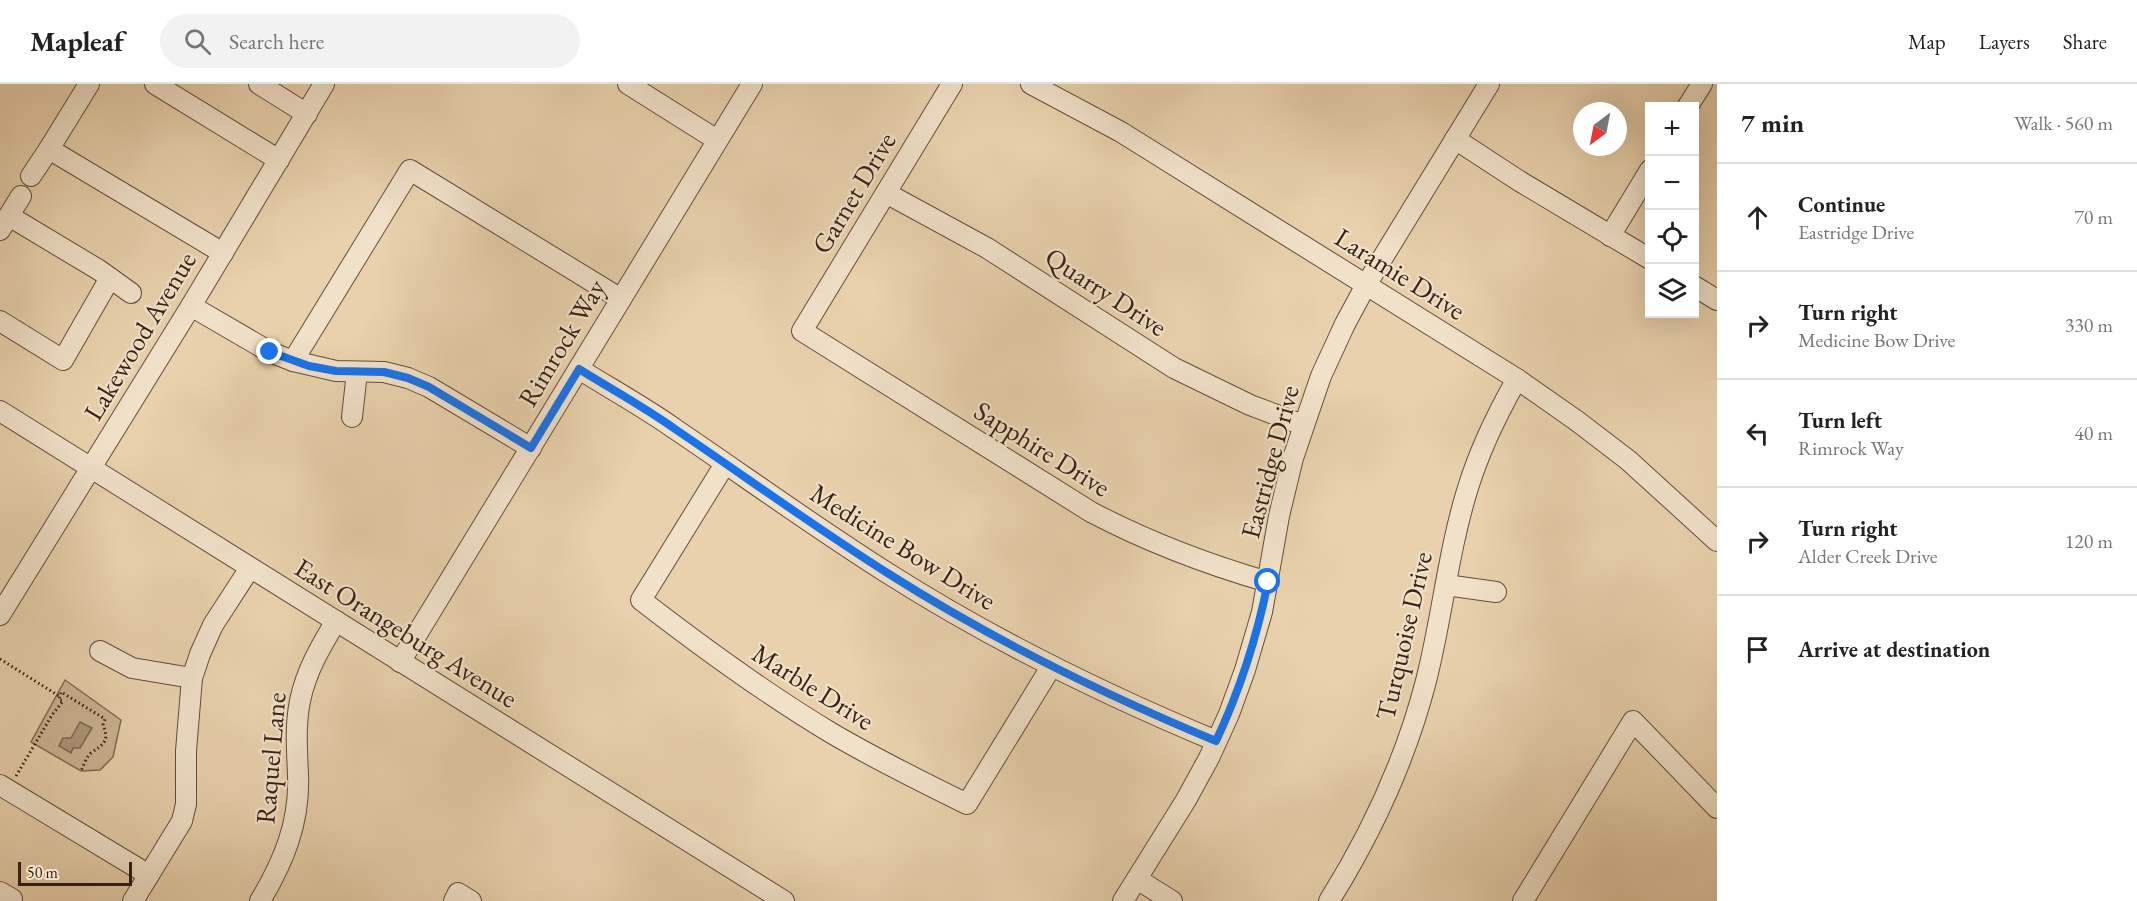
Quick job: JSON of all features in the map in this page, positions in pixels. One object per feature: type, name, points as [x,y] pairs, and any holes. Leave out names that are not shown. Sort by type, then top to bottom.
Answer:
[{"type":"street","points":[[31,176],[88,84]]},
{"type":"street","points":[[155,84],[279,160]]},
{"type":"street","points":[[259,84],[307,114]]},
{"type":"street","name":"Lakewood Avenue","points":[[0,615],[191,306],[324,84]]},
{"type":"street","points":[[628,84],[717,140]]},
{"type":"street","name":"Rimrock Way","points":[[400,662],[752,84]]},
{"type":"street","name":"Garnet Drive","points":[[802,331],[952,84]]},
{"type":"street","name":"Laramie Drive","points":[[1031,84],[1055,89],[1517,379],[1628,460],[1717,541]]},
{"type":"street","name":"Eastridge Drive","points":[[1123,901],[1186,800],[1229,714],[1245,670],[1268,582],[1279,516],[1293,458],[1326,366],[1366,285],[1489,84]]},
{"type":"street","points":[[1691,102],[1702,84],[1717,94]]},
{"type":"street","points":[[1455,139],[1645,256]]},
{"type":"street","points":[[49,149],[223,253]]},
{"type":"street","points":[[293,362],[410,170],[621,299]]},
{"type":"street","points":[[1610,236],[1645,178]]},
{"type":"street","name":"Quarry Drive","points":[[885,193],[987,248],[1174,368],[1250,405],[1303,425]]},
{"type":"street","points":[[21,196],[4,223],[110,278],[131,293]]},
{"type":"street","points":[[0,321],[63,360],[110,278]]},
{"type":"street","points":[[1699,289],[1717,300]]},
{"type":"street","points":[[191,306],[270,352],[293,362],[336,371],[384,372],[408,378],[429,387],[531,448]]},
{"type":"street","name":"Sapphire Drive","points":[[802,331],[1091,512],[1128,532],[1216,567],[1268,582]]},
{"type":"street","name":"Medicine Bow Drive","points":[[579,369],[674,428],[891,575],[963,618],[1051,667],[1144,711],[1216,741]]},
{"type":"street","points":[[352,417],[357,372]]},
{"type":"street","name":"Turquoise Drive","points":[[1329,901],[1366,836],[1408,738],[1425,684],[1439,627],[1453,545],[1467,490],[1496,418],[1517,379]]},
{"type":"street","name":"East Orangeburg Avenue","points":[[0,411],[784,901]]},
{"type":"street","name":"Marble Drive","points":[[725,464],[641,600],[715,656],[797,712],[894,768],[967,804],[1051,667]]},
{"type":"street","points":[[133,901],[182,821],[192,678],[213,625],[250,568]]},
{"type":"street","points":[[1446,585],[1496,592]]},
{"type":"street","name":"Raquel Lane","points":[[260,901],[288,848],[294,826],[298,806],[297,722],[305,682],[314,658],[336,621]]},
{"type":"street","points":[[100,651],[132,668],[192,678]]},
{"type":"street","points":[[1523,901],[1633,721],[1717,808]]},
{"type":"street","points":[[4,787],[149,875]]},
{"type":"street","points":[[1137,879],[1172,901]]},
{"type":"street","points":[[0,892],[12,899],[10,901]]},
{"type":"path","points":[[0,659],[59,696],[59,700],[63,701],[4,787]]},
{"type":"path","points":[[59,696],[61,692],[105,719],[103,725],[107,734],[105,740],[99,750],[89,755],[81,771]]},
{"type":"shaded area","points":[[65,680],[121,720],[113,757],[100,770],[81,771],[31,742]]},
{"type":"shaded area","points":[[80,722],[92,728],[80,748],[73,748],[71,753],[59,746],[63,738],[71,738]]},
{"type":"route","points":[[270,352],[309,366],[336,371],[384,372],[408,378],[429,387],[531,448],[579,369],[674,428],[805,520],[963,618],[1051,667],[1144,711],[1216,741],[1229,714],[1245,670],[1268,582]]}]
